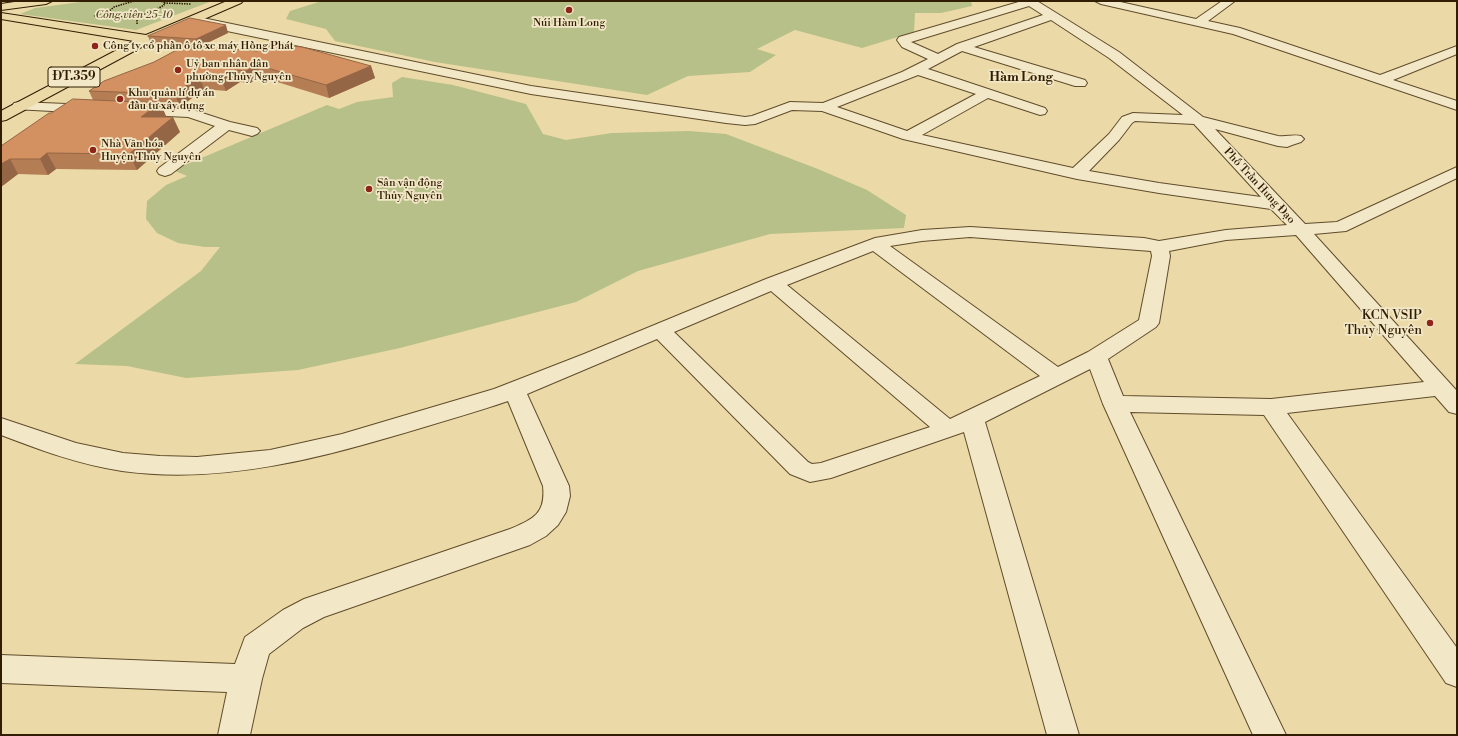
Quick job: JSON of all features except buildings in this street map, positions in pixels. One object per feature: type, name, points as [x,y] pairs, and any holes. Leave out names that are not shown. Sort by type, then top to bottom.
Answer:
[{"type":"main road","points":[[1,7],[46,1]]},
{"type":"main road","name":"ĐT.359","points":[[2,113],[19,106],[142,38],[193,20],[232,3]]},
{"type":"main road","name":"ĐT.359","points":[[2,113],[55,76],[195,15],[232,3]]},
{"type":"main road","points":[[1,16],[142,38]]},
{"type":"street","points":[[1100,1],[1236,31],[1457,106]]},
{"type":"street","points":[[1199,22],[1229,1]]},
{"type":"street","points":[[938,59],[904,43],[903,40],[1030,2]]},
{"type":"street","name":"Phố Trần Hưng Đạo","points":[[1030,2],[1114,55],[1198,120],[1300,229],[1457,406]]},
{"type":"street","points":[[825,107],[907,76],[961,47],[1052,16]]},
{"type":"street","points":[[193,20],[530,90],[726,119],[745,121],[755,120],[790,106],[825,107],[908,136],[1077,174],[1159,188],[1275,204]]},
{"type":"street","points":[[961,47],[1080,83]]},
{"type":"street","points":[[1380,80],[1457,50]]},
{"type":"street","points":[[917,70],[1040,111]]},
{"type":"street","points":[[908,136],[988,93]]},
{"type":"street","points":[[2,113],[99,114],[19,106]]},
{"type":"street","points":[[124,115],[226,125],[252,131]]},
{"type":"street","points":[[1077,174],[1114,137],[1130,117],[1198,120],[1278,141],[1287,142],[1296,139]]},
{"type":"street","points":[[165,171],[226,125]]},
{"type":"street","points":[[1,426],[80,454],[124,462],[174,466],[220,464],[310,452],[370,436],[515,390],[773,283],[875,244],[916,236],[970,232],[1144,244],[1159,247],[1226,235],[1340,227],[1457,172]]},
{"type":"street","points":[[875,244],[1055,376]]},
{"type":"street","points":[[660,330],[799,468],[810,473],[822,472],[960,424],[1096,357],[1149,323],[1162,256],[1159,247]]},
{"type":"street","points":[[773,283],[960,424],[1063,735]]},
{"type":"street","points":[[1096,357],[1115,404],[1270,735]]},
{"type":"street","points":[[1115,404],[1271,407],[1441,388]]},
{"type":"street","points":[[234,735],[246,679],[256,646],[293,619],[314,608],[520,537],[534,531],[552,514],[557,504],[558,495],[556,486],[515,390]]},
{"type":"street","points":[[1271,407],[1457,673]]},
{"type":"street","points":[[1,669],[246,679]]},
{"type":"path","points":[[134,1],[114,6],[108,12],[121,16],[150,13],[160,9],[164,5],[164,2],[159,1]]},
{"type":"green space","name":"Công viên 25-10","points":[[88,1],[212,1],[136,30],[20,14],[35,8]]},
{"type":"green space","points":[[322,1],[971,1],[972,6],[941,13],[915,13],[914,32],[862,48],[795,30],[757,49],[776,55],[750,72],[688,76],[647,95],[435,62],[335,41],[326,29],[286,19],[290,11]]},
{"type":"green space","points":[[402,77],[453,85],[526,104],[543,134],[566,140],[612,133],[689,131],[726,134],[818,169],[867,190],[906,215],[904,228],[770,234],[638,271],[576,302],[400,348],[298,370],[186,378],[127,366],[75,364],[201,271],[220,247],[205,247],[178,243],[157,233],[146,219],[147,201],[166,185],[187,176],[173,170],[327,105],[339,109],[357,102],[393,97],[392,83]]},
{"type":"place","name":"Núi Hàm Long","points":[[569,10]]},
{"type":"place","name":"Công ty cổ phần ô tô xe máy Hồng Phát","points":[[95,46]]},
{"type":"place","name":"Uỷ ban nhân dân phường Thủy Nguyên","points":[[178,70]]},
{"type":"place","name":"Khu quản lí dự án đầu tư xây dựng","points":[[120,99]]},
{"type":"place","name":"Nhà Văn hóa Huyện Thủy Nguyên","points":[[93,150]]},
{"type":"place","name":"Sân vận động Thủy Nguyên","points":[[369,189]]},
{"type":"place","name":"KCN VSIP Thủy Nguyên","points":[[1430,323]]},
{"type":"district","name":"Hàm Long","points":[[1021,78]]}]
